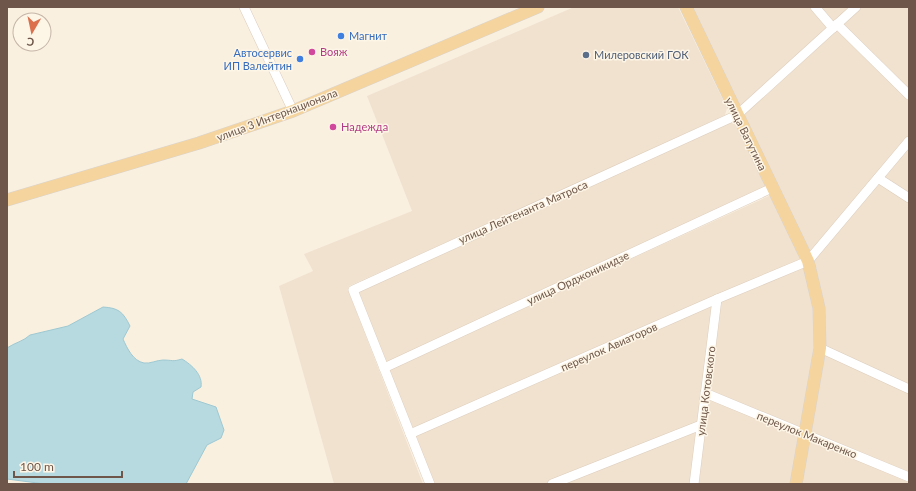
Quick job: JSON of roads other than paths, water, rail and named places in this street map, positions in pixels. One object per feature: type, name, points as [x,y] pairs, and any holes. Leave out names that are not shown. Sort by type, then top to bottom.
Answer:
[{"type":"main road","name":"улица 3 Интернационала","points":[[7,200],[198,143],[292,111],[538,7]]},
{"type":"main road","name":"улица Ватутина","points":[[686,7],[808,261],[820,308],[820,348],[796,484]]},
{"type":"street","points":[[244,7],[292,111]]},
{"type":"street","points":[[815,7],[909,95]]},
{"type":"street","name":"улица Лейтенанта Матроса","points":[[430,484],[353,290],[737,115],[856,7]]},
{"type":"street","points":[[808,261],[909,141]]},
{"type":"street","points":[[878,178],[909,198]]},
{"type":"street","name":"улица Орджоникидзе","points":[[384,368],[772,188]]},
{"type":"street","name":"переулок Авиаторов","points":[[410,434],[718,298],[808,261]]},
{"type":"street","name":"улица Котовского","points":[[694,484],[718,298]]},
{"type":"street","points":[[820,348],[909,389]]},
{"type":"street","name":"переулок Макаренко","points":[[705,393],[909,476]]},
{"type":"street","points":[[552,484],[701,425]]},
{"type":"water","points":[[103,307],[113,308],[123,314],[130,326],[123,339],[131,354],[140,362],[146,363],[161,360],[174,361],[182,359],[193,367],[199,374],[201,387],[193,392],[192,399],[216,407],[224,430],[221,438],[207,445],[186,484],[45,484],[7,479],[7,348],[30,335],[68,326]]},
{"type":"place","name":"Магнит","points":[[341,36]]},
{"type":"place","name":"Вояж","points":[[312,52]]},
{"type":"place","name":"Милеровский ГОК","points":[[586,55]]},
{"type":"place","name":"Автосервис ИП Валейтин","points":[[300,59]]},
{"type":"place","name":"Надежда","points":[[333,127]]}]
